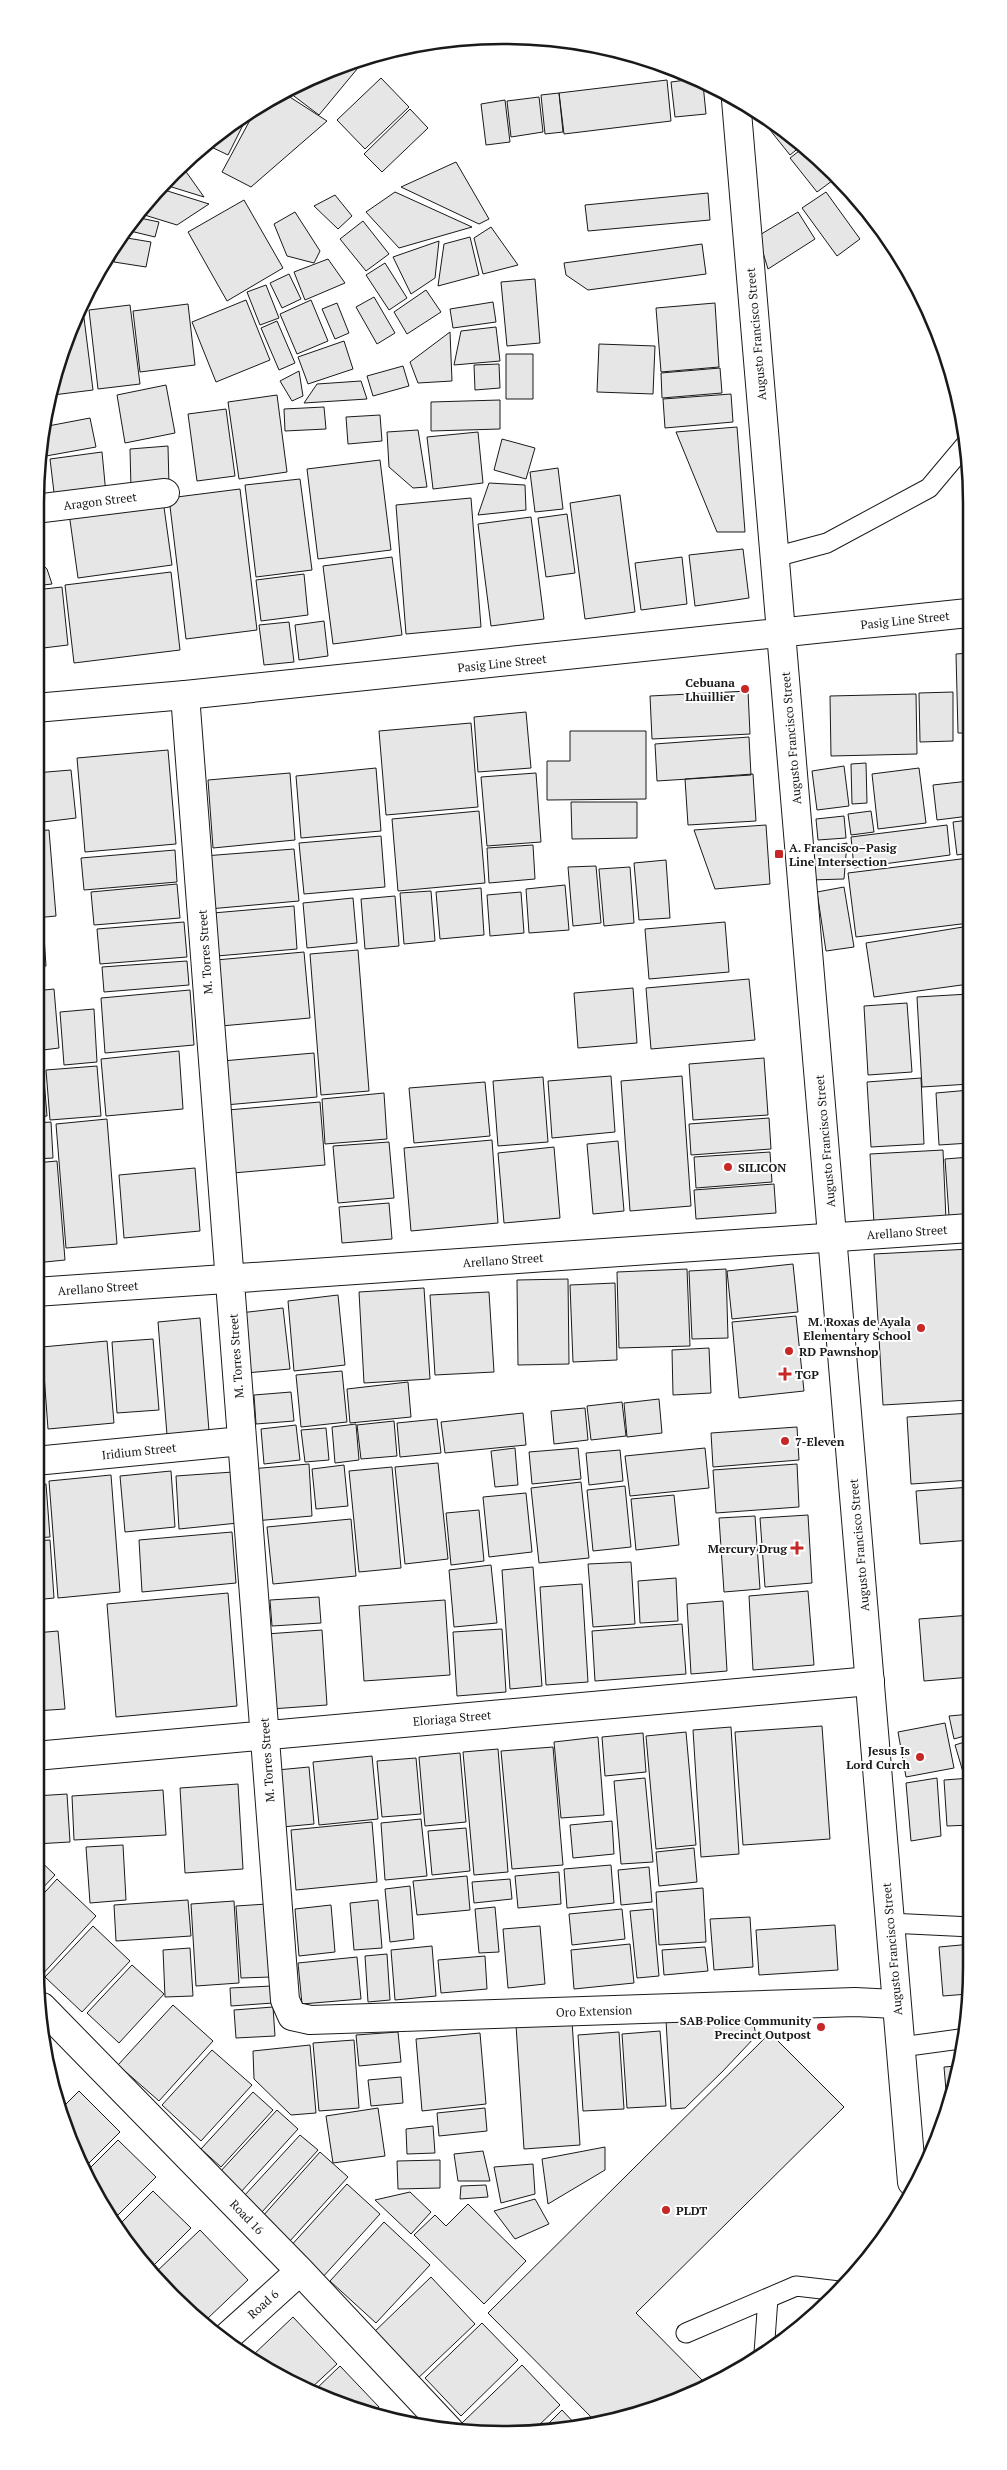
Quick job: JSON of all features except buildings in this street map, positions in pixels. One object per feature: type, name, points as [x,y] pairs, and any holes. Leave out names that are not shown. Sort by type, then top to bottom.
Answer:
[{"type":"street","name":"Augusto Francisco Street","points":[[737,107],[912,2178]]},
{"type":"street","name":"Aragon Street","points":[[44,508],[165,493]]},
{"type":"street","name":"Pasig Line Street","points":[[44,707],[185,695],[963,614]]},
{"type":"street","name":"M. Torres Street","points":[[185,695],[285,2000],[292,2016]]},
{"type":"street","name":"Arellano Street","points":[[44,1291],[963,1228]]},
{"type":"street","name":"Iridium Street","points":[[44,1460],[242,1441]]},
{"type":"street","name":"Eloriaga Street","points":[[44,1755],[870,1681]]},
{"type":"street","name":"Oro Extension","points":[[292,2016],[310,2020],[854,2002],[896,2004]]},
{"type":"street","name":"Road 16","points":[[46,2012],[300,2271],[441,2422]]},
{"type":"street","name":"Road 6","points":[[229,2335],[300,2271]]},
{"type":"lane","points":[[775,557],[827,543],[929,488],[960,451]]},
{"type":"lane","points":[[889,1923],[963,1927]]},
{"type":"lane","points":[[901,2046],[957,2039]]},
{"type":"lane","points":[[686,2333],[796,2286],[831,2289]]},
{"type":"lane","points":[[765,2345],[768,2298]]},
{"type":"place","name":"Cebuana Lhuillier","points":[[745,689]]},
{"type":"place","name":"A. Francisco–Pasig Line Intersection","points":[[779,854]]},
{"type":"place","name":"SILICON","points":[[728,1167]]},
{"type":"place","name":"M. Roxas de Ayala Elementary School","points":[[921,1328]]},
{"type":"place","name":"RD Pawnshop","points":[[789,1351]]},
{"type":"place","name":"TGP","points":[[785,1374]]},
{"type":"place","name":"7-Eleven","points":[[785,1441]]},
{"type":"place","name":"Mercury Drug","points":[[797,1548]]},
{"type":"place","name":"Jesus Is Lord Curch","points":[[920,1757]]},
{"type":"place","name":"SAB Police Community Precinct Outpost","points":[[821,2027]]},
{"type":"place","name":"PLDT","points":[[666,2210]]}]
